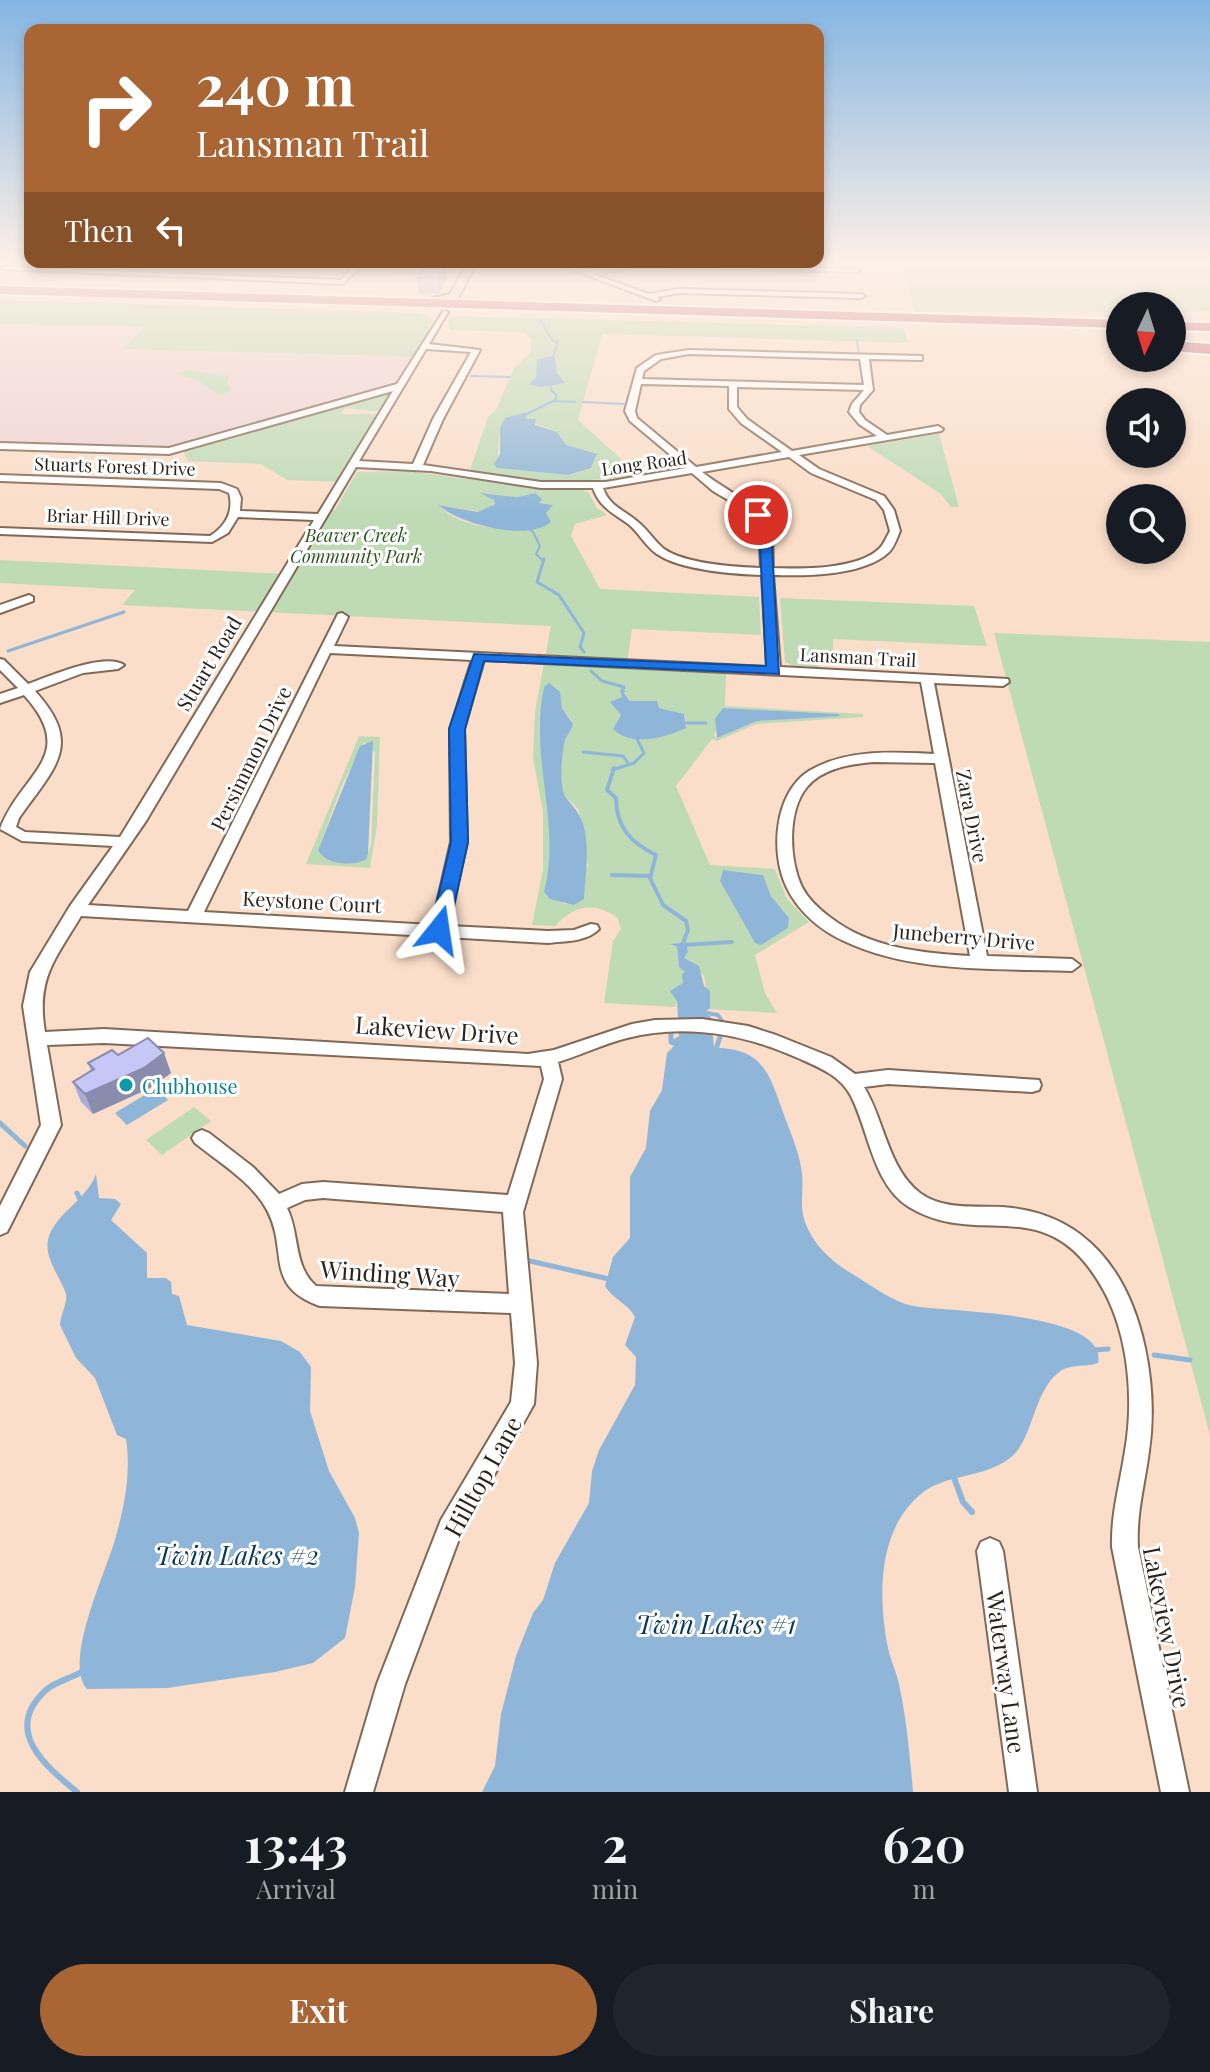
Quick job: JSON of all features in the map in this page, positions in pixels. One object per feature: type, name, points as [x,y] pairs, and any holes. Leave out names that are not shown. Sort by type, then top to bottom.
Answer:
[{"type":"street","name":"Stuart Road","points":[[40,1039],[32,1006],[34,984],[76,910],[171,769],[422,349]]},
{"type":"street","points":[[417,466],[475,349]]},
{"type":"street","points":[[778,349],[778,354]]},
{"type":"street","points":[[774,671],[765,527],[760,518],[696,472],[631,417],[641,368],[656,359],[697,352],[919,358]]},
{"type":"street","points":[[864,356],[869,388],[854,412],[858,419],[886,438]]},
{"type":"street","points":[[637,381],[869,388]]},
{"type":"street","points":[[597,485],[606,506],[636,525],[650,544],[665,554],[705,565],[806,571],[850,567],[881,555],[894,536],[889,510],[880,498],[815,471],[736,414],[732,406],[733,384]]},
{"type":"street","points":[[0,446],[169,451],[399,386]]},
{"type":"street","name":"Long Road","points":[[352,464],[417,466],[531,484],[597,485],[696,472],[938,429]]},
{"type":"street","name":"Stuarts Forest Drive","points":[[0,478],[229,488],[236,498],[236,514]]},
{"type":"street","points":[[236,514],[320,517]]},
{"type":"street","name":"Briar Hill Drive","points":[[0,531],[215,539],[236,514]]},
{"type":"street","points":[[0,609],[29,599]]},
{"type":"street","name":"Persimmon Drive","points":[[194,916],[342,617]]},
{"type":"street","name":"Lansman Trail","points":[[326,649],[1003,682]]},
{"type":"street","points":[[439,930],[459,842],[457,729],[479,657]]},
{"type":"street","points":[[0,663],[53,719],[58,744],[53,758],[12,818],[8,829],[22,836],[123,842]]},
{"type":"street","points":[[0,699],[81,669],[118,665]]},
{"type":"street","name":"Zara Drive","points":[[927,679],[979,960]]},
{"type":"street","name":"Juneberry Drive","points":[[942,759],[869,758],[831,766],[809,777],[795,791],[788,809],[790,876],[809,908],[850,937],[906,954],[1072,965]]},
{"type":"street","name":"Keystone Court","points":[[76,910],[559,937],[591,929]]},
{"type":"street","name":"Lakeview Drive","points":[[40,1039],[104,1036],[528,1061],[548,1058],[628,1030],[675,1025],[757,1033],[836,1068],[851,1081],[892,1171],[915,1201],[951,1212],[1019,1217],[1049,1224],[1086,1248],[1109,1277],[1133,1358],[1140,1412],[1137,1458],[1125,1520],[1126,1555],[1175,1792]]},
{"type":"street","points":[[0,1226],[51,1125],[40,1039]]},
{"type":"street","name":"Hilltop Lane","points":[[359,1792],[391,1684],[450,1529],[522,1404],[526,1363],[514,1204],[553,1079],[548,1058]]},
{"type":"street","points":[[851,1081],[888,1077],[1032,1085]]},
{"type":"street","name":"Winding Way","points":[[202,1138],[276,1204],[288,1238],[294,1281],[305,1293],[320,1297],[521,1304]]},
{"type":"street","points":[[276,1204],[302,1192],[323,1190],[514,1204]]},
{"type":"street","name":"Waterway Lane","points":[[990,1551],[1023,1792]]},
{"type":"shaded area","points":[[0,349],[125,349],[416,357],[399,386],[176,450],[0,446]]},
{"type":"green space","points":[[123,349],[422,349],[416,357]]},
{"type":"green space","name":"Beaver Creek Community Park","points":[[531,349],[598,349],[578,420],[640,476],[581,481],[583,490],[589,493],[596,507],[607,515],[575,524],[571,536],[600,589],[759,597],[761,635],[632,629],[626,669],[726,674],[725,706],[863,714],[863,717],[756,724],[717,741],[712,739],[676,786],[710,865],[775,869],[787,899],[809,922],[755,955],[765,993],[777,1013],[707,1009],[710,1008],[704,976],[684,958],[681,943],[670,945],[677,947],[679,966],[686,972],[675,1007],[604,1003],[613,941],[621,929],[617,917],[599,909],[584,908],[569,914],[555,926],[532,925],[543,870],[543,812],[533,758],[535,712],[551,626],[122,605],[135,590],[0,583],[0,560],[287,574],[324,510],[335,510],[357,472],[408,471],[467,479],[488,417],[496,410],[514,368]],"holes":[[[526,412],[526,420],[536,419],[533,423],[557,432],[566,445],[597,456],[591,468],[568,475],[497,468],[500,428],[508,417]],[[484,493],[518,497],[535,493],[539,503],[553,505],[546,512],[547,525],[520,529],[473,524],[447,513],[438,505],[482,512],[496,502]],[[544,687],[560,696],[562,708],[572,721],[563,748],[561,784],[563,794],[578,809],[588,865],[583,876],[584,896],[565,904],[546,895],[551,820],[541,756],[541,700]],[[623,690],[630,701],[656,701],[659,708],[684,714],[687,725],[670,734],[650,739],[621,735],[613,729],[621,715],[612,703],[622,697]],[[723,708],[838,714],[841,715],[757,721],[717,738],[714,736]],[[723,870],[763,875],[771,896],[789,918],[788,928],[761,944],[755,943],[720,881]]]},
{"type":"green space","points":[[187,370],[229,376],[227,383],[233,391],[218,394],[196,380],[177,374]]},
{"type":"green space","points":[[399,386],[383,412],[345,408],[341,414],[382,414],[341,482],[287,480],[261,464],[188,461],[182,448]]},
{"type":"green space","points":[[939,434],[959,507],[951,507],[941,494],[867,446]]},
{"type":"green space","points":[[780,598],[974,606],[987,646],[833,639],[834,662],[818,661],[818,667],[794,666],[785,662]]},
{"type":"green space","points":[[994,633],[1210,642],[1210,1435]]},
{"type":"green space","points":[[359,736],[380,737],[377,826],[370,868],[306,864]],"holes":[[[364,742],[375,753],[371,845],[366,859],[346,862],[329,858],[318,850],[342,785]]]},
{"type":"green space","points":[[194,1107],[211,1121],[162,1155],[146,1140]]},
{"type":"water","points":[[555,357],[557,373],[565,383],[541,387],[529,384],[536,377],[537,360]]},
{"type":"water","points":[[527,412],[526,419],[536,419],[535,425],[557,432],[566,445],[597,454],[591,468],[568,475],[497,468],[494,464],[500,454],[500,428],[505,418]]},
{"type":"water","points":[[480,493],[518,497],[535,493],[542,499],[539,503],[553,505],[546,513],[551,522],[525,531],[492,528],[460,518],[438,505],[478,512],[495,504],[494,500]]},
{"type":"water","points":[[549,683],[560,692],[562,708],[573,724],[564,746],[562,785],[565,796],[580,817],[586,836],[584,899],[574,905],[550,899],[544,892],[549,866],[549,840],[540,712],[544,687]]},
{"type":"water","points":[[620,690],[626,691],[624,693],[630,701],[657,701],[659,708],[684,714],[686,728],[649,739],[621,735],[613,729],[621,715],[610,702],[622,697]]},
{"type":"water","points":[[723,708],[841,716],[757,721],[717,738],[715,719]]},
{"type":"water","points":[[373,741],[368,854],[360,862],[333,862],[318,850],[360,746]]},
{"type":"water","points":[[723,870],[763,875],[771,896],[789,918],[788,928],[761,945],[755,943],[720,881]]},
{"type":"water","name":"Twin Lakes #1","points":[[685,938],[688,952],[684,958],[699,966],[704,986],[710,991],[710,1008],[704,1013],[711,1017],[714,1048],[730,1049],[754,1058],[774,1087],[799,1159],[805,1222],[813,1238],[831,1259],[905,1304],[1021,1317],[1078,1333],[1094,1346],[1098,1363],[1066,1368],[1052,1378],[1024,1439],[1010,1458],[988,1470],[931,1487],[907,1509],[896,1526],[884,1565],[883,1607],[888,1648],[905,1715],[913,1792],[482,1792],[495,1766],[501,1714],[516,1656],[533,1613],[543,1600],[555,1563],[589,1503],[592,1471],[599,1450],[635,1385],[636,1357],[625,1345],[635,1317],[605,1286],[613,1257],[630,1238],[630,1177],[646,1148],[650,1111],[662,1090],[667,1053],[676,1044],[672,1040],[679,1036],[677,1001],[670,991],[683,983],[682,974],[685,972],[679,967],[677,947],[670,944],[681,943]]},
{"type":"water","points":[[156,1088],[168,1100],[127,1125],[115,1113]]},
{"type":"water","name":"Twin Lakes #2","points":[[96,1174],[99,1198],[115,1199],[121,1204],[111,1220],[147,1253],[147,1278],[166,1278],[171,1282],[172,1294],[179,1296],[187,1325],[281,1341],[300,1352],[311,1367],[310,1411],[329,1471],[355,1518],[359,1533],[355,1587],[345,1638],[313,1663],[275,1672],[167,1688],[87,1689],[81,1676],[83,1637],[122,1512],[127,1451],[126,1439],[117,1435],[95,1378],[76,1358],[60,1325],[66,1294],[47,1247],[51,1231],[85,1192]]},
{"type":"building","points":[[148,1038],[164,1053],[144,1068],[85,1094],[73,1082],[94,1069],[88,1063],[112,1050],[118,1055]]},
{"type":"waterway","points":[[552,359],[556,349]]},
{"type":"waterway","points":[[858,349],[859,354]]},
{"type":"waterway","points":[[471,376],[510,377]]},
{"type":"waterway","points":[[550,381],[551,390],[557,395],[553,401]]},
{"type":"waterway","points":[[523,416],[553,401]]},
{"type":"waterway","points":[[553,401],[575,402]]},
{"type":"waterway","points":[[583,402],[624,404]]},
{"type":"waterway","points":[[524,526],[533,532],[540,546],[536,554],[543,561]]},
{"type":"waterway","points":[[544,559],[537,582],[559,595],[584,633],[580,647],[584,652]]},
{"type":"waterway","points":[[8,651],[124,612]]},
{"type":"waterway","points":[[591,671],[602,681],[624,687],[622,691]]},
{"type":"waterway","points":[[684,723],[706,723]]},
{"type":"waterway","points":[[614,770],[634,763],[644,753],[635,735]]},
{"type":"waterway","points":[[583,752],[623,756],[628,763]]},
{"type":"waterway","points":[[614,770],[607,790],[616,798],[619,817],[627,833],[656,855],[650,878],[663,905],[686,921],[688,930],[683,943]]},
{"type":"waterway","points":[[612,875],[649,876]]},
{"type":"waterway","points":[[683,945],[732,942]]},
{"type":"waterway","points":[[701,1012],[718,1015],[722,1021]]},
{"type":"waterway","points":[[671,1033],[671,1042],[680,1046]]},
{"type":"waterway","points":[[711,1049],[716,1049],[720,1037]]},
{"type":"waterway","points":[[0,1123],[25,1146]]},
{"type":"waterway","points":[[77,1193],[82,1204]]},
{"type":"waterway","points":[[530,1261],[609,1279]]},
{"type":"waterway","points":[[1094,1350],[1108,1349]]},
{"type":"waterway","points":[[1154,1355],[1190,1360]]},
{"type":"waterway","points":[[953,1475],[963,1502],[972,1512]]},
{"type":"waterway","points":[[77,1792],[52,1771],[33,1746],[28,1733],[28,1719],[33,1705],[46,1690],[85,1670]]},
{"type":"place","name":"Clubhouse","points":[[126,1085]]},
{"type":"route","points":[[439,930],[455,871],[459,842],[457,729],[479,657],[774,671],[765,527],[758,515]]}]
